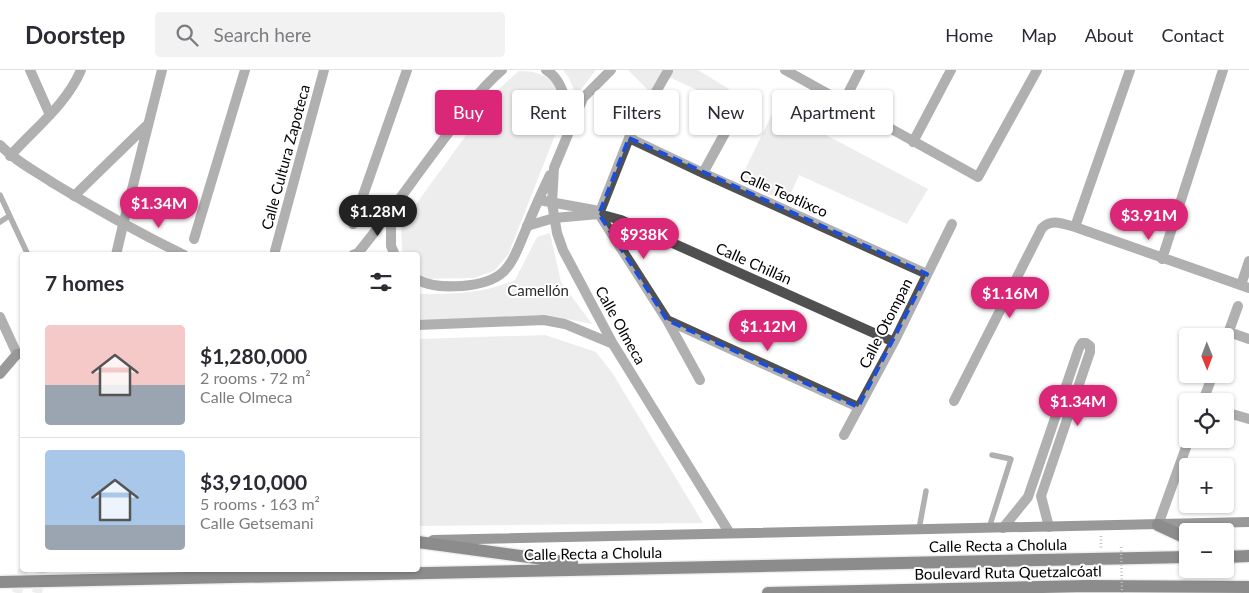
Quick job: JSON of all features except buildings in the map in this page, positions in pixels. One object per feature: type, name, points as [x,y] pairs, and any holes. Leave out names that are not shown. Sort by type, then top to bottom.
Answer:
[{"type":"main road","points":[[0,374],[20,357]]},
{"type":"main road","name":"Calle Recta a Cholula","points":[[420,541],[729,532],[1249,522]]},
{"type":"main road","points":[[1158,525],[1179,534]]},
{"type":"main road","points":[[420,541],[612,569]]},
{"type":"main road","points":[[1234,557],[1249,556]]},
{"type":"main road","name":"Calle Recta a Cholula","points":[[0,582],[1179,558]]},
{"type":"main road","points":[[96,579],[129,572]]},
{"type":"main road","points":[[1017,593],[1030,587]]},
{"type":"main road","name":"Boulevard Ruta Quetzalcóatl","points":[[768,593],[1030,587],[1249,587]]},
{"type":"street","points":[[30,70],[50,115]]},
{"type":"street","points":[[10,156],[50,115],[74,86],[81,70]]},
{"type":"street","points":[[117,252],[146,125],[162,70]]},
{"type":"street","points":[[194,239],[245,70]]},
{"type":"street","name":"Calle Cultura Zapoteca","points":[[275,251],[324,70]]},
{"type":"street","points":[[353,224],[407,70]]},
{"type":"street","points":[[359,252],[391,213],[412,180],[485,85],[502,70]]},
{"type":"street","points":[[546,70],[558,78],[562,90]]},
{"type":"street","name":"Calle Olmeca","points":[[584,97],[611,70]]},
{"type":"street","points":[[785,70],[820,90]]},
{"type":"street","points":[[850,90],[860,70]]},
{"type":"street","points":[[913,142],[951,70]]},
{"type":"street","points":[[893,131],[978,177],[1037,70]]},
{"type":"street","points":[[1075,227],[1130,70]]},
{"type":"street","points":[[1162,259],[1223,70]]},
{"type":"street","points":[[668,71],[629,138],[599,214],[667,320],[700,380]]},
{"type":"street","points":[[74,196],[146,125]]},
{"type":"street","name":"Calle Olmeca","points":[[567,135],[554,168],[552,203],[563,250],[613,344],[729,532]]},
{"type":"street","points":[[703,174],[724,135]]},
{"type":"street","name":"Calle Teotlixco","points":[[629,138],[703,174],[927,274]]},
{"type":"street","points":[[0,145],[10,156],[74,196],[123,225],[178,252]]},
{"type":"street","points":[[420,281],[438,286],[452,286],[491,280],[502,274],[514,259],[554,168]]},
{"type":"street","name":"Calle Chillán","points":[[539,200],[594,210],[599,214],[621,220],[894,342]]},
{"type":"street","points":[[391,213],[391,246],[394,252]]},
{"type":"street","name":"Calle Chillán","points":[[527,226],[554,218],[592,217],[599,214]]},
{"type":"street","points":[[954,401],[1042,228],[1047,223],[1053,222],[1075,227],[1245,287],[1249,261]]},
{"type":"street","name":"Calle Otompan","points":[[844,435],[894,342],[952,224]]},
{"type":"street","points":[[1230,328],[1238,306]]},
{"type":"street","points":[[0,317],[20,354]]},
{"type":"street","points":[[420,325],[544,320],[565,324],[613,344]]},
{"type":"street","points":[[667,320],[858,407]]},
{"type":"street","points":[[1234,338],[1249,339]]},
{"type":"street","points":[[1003,528],[1028,497],[1079,348],[1082,343],[1086,343],[1090,346],[1090,352],[1041,496],[1049,527]]},
{"type":"street","points":[[1234,415],[1249,419]]},
{"type":"street","points":[[1158,525],[1187,448]]},
{"type":"lane","points":[[0,195],[27,252]]},
{"type":"lane","points":[[0,222],[10,216]]},
{"type":"lane","points":[[989,528],[1010,459],[992,455]]},
{"type":"lane","points":[[919,529],[926,491]]},
{"type":"path","points":[[1100,526],[1102,559]]},
{"type":"path","points":[[1120,547],[1122,593]]},
{"type":"highlighted area","points":[[629,138],[927,274],[858,407],[667,320],[599,214]]},
{"type":"green space","points":[[563,70],[596,70],[581,90],[574,90],[569,78]]},
{"type":"green space","points":[[628,70],[698,70],[729,89],[697,90],[669,77],[660,90],[648,90]]},
{"type":"green space","name":"Camellón","points":[[519,71],[540,74],[548,78],[559,90],[512,90],[512,135],[555,135],[508,255],[494,271],[474,278],[424,279],[420,276],[420,252],[403,252],[401,230],[411,211],[466,135],[502,135],[502,90],[499,90]]},
{"type":"green space","points":[[772,114],[772,135],[826,135],[928,189],[907,224],[799,175],[787,202],[739,182]]},
{"type":"green space","name":"Camellón","points":[[550,233],[561,282],[592,324],[547,315],[420,321],[420,294],[479,291],[515,280],[537,237]]},
{"type":"green space","points":[[545,335],[596,352],[613,374],[703,523],[420,526],[420,339]]},
{"type":"tunnel","points":[[17,593],[22,572]]},
{"type":"tunnel","points":[[37,593],[42,572]]}]
